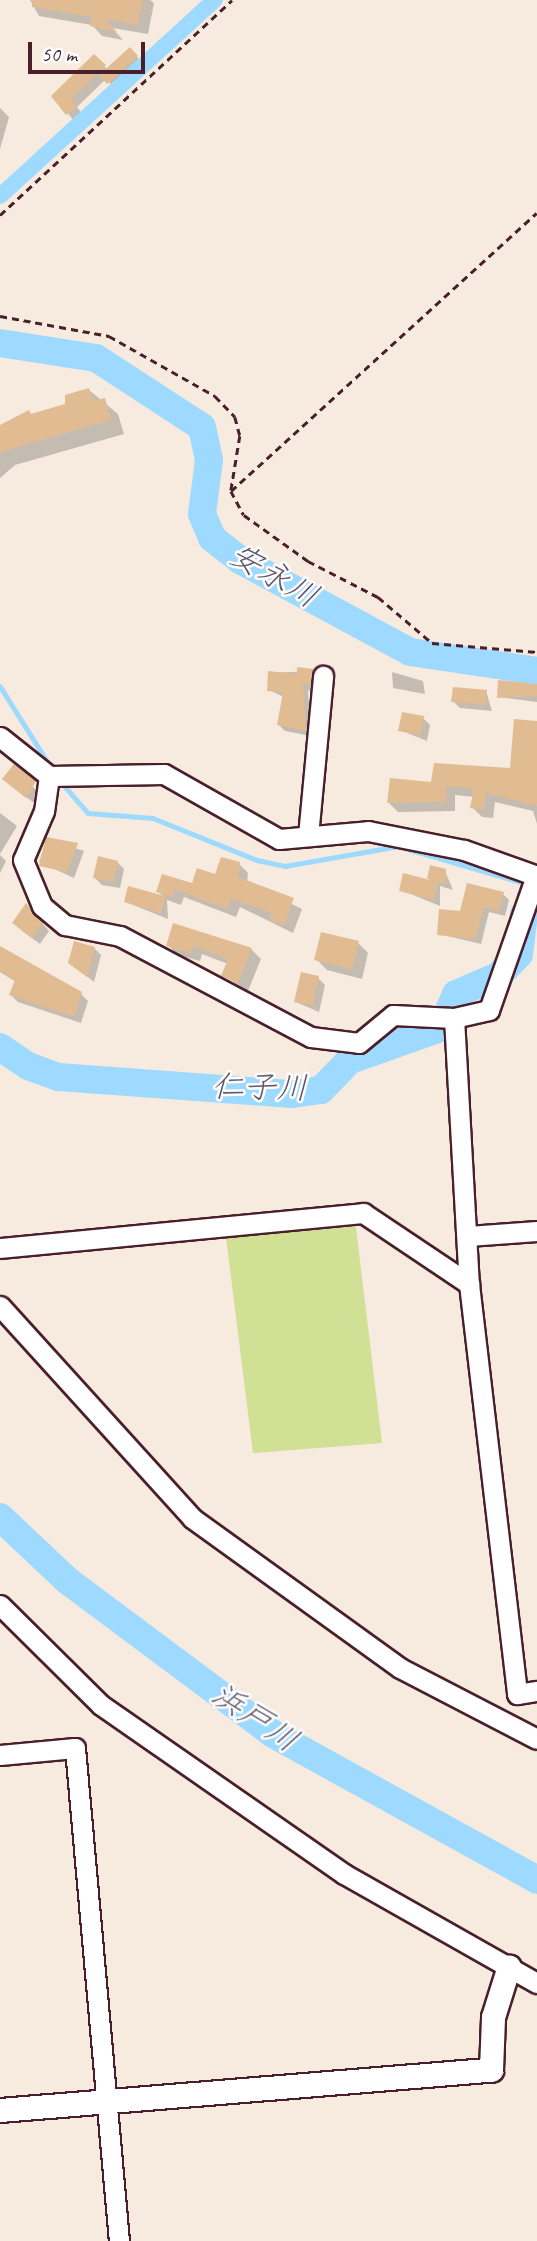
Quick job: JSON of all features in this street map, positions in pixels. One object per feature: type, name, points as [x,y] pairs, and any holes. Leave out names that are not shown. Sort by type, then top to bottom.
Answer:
[{"type":"street","points":[[309,836],[323,676]]},
{"type":"street","points":[[0,737],[49,776],[164,774],[249,826],[279,839],[368,831],[464,850],[537,876],[500,993],[489,1010],[454,1018],[393,1015],[359,1043],[311,1037],[120,936],[65,925],[42,906],[23,860],[44,811],[49,776]]},
{"type":"street","points":[[454,1018],[469,1284],[517,1694],[537,1691]]},
{"type":"street","points":[[0,1248],[363,1213],[469,1284]]},
{"type":"street","points":[[468,1236],[537,1231]]},
{"type":"street","points":[[0,1306],[192,1518],[400,1668],[537,1739]]},
{"type":"street","points":[[0,1605],[101,1705],[344,1874],[537,1983]]},
{"type":"street","points":[[0,1755],[75,1748],[119,2241]]},
{"type":"street","points":[[0,2110],[106,2105],[491,2070],[493,2017],[509,1966]]},
{"type":"path","points":[[0,215],[232,0]]},
{"type":"path","points":[[231,491],[537,213]]},
{"type":"path","points":[[0,316],[109,337],[215,396],[235,417],[240,436],[231,491],[244,515],[308,561],[378,597],[432,643],[537,652]]},
{"type":"green space","points":[[355,1220],[382,1443],[253,1453],[226,1237]]},
{"type":"building","points":[[32,0],[143,0],[138,25],[105,19],[117,32],[90,26],[92,17],[32,7]]},
{"type":"building","points":[[130,47],[138,56],[107,84],[99,75]]},
{"type":"building","points":[[94,54],[106,65],[71,99],[77,107],[66,115],[51,96]]},
{"type":"building","points":[[89,388],[93,401],[105,398],[111,420],[0,452],[0,425],[29,410],[31,414],[65,404],[65,395]]},
{"type":"building","points":[[297,667],[313,669],[310,685],[303,684],[306,731],[277,725],[283,692],[267,691],[268,671],[297,674]]},
{"type":"building","points":[[498,680],[537,684],[537,696],[497,698]]},
{"type":"building","points":[[453,687],[487,690],[486,705],[451,702]]},
{"type":"building","points":[[402,712],[424,716],[421,735],[398,731]]},
{"type":"building","points":[[514,719],[537,721],[537,806],[486,793],[484,810],[470,808],[474,789],[446,786],[446,802],[387,803],[390,778],[431,782],[434,763],[510,768]]},
{"type":"building","points":[[14,764],[36,781],[26,798],[2,779]]},
{"type":"building","points":[[46,837],[78,843],[67,872],[39,866]]},
{"type":"building","points":[[98,856],[118,861],[113,882],[93,878]]},
{"type":"building","points":[[221,857],[240,862],[238,877],[294,898],[284,925],[269,920],[272,913],[231,899],[227,909],[175,889],[172,897],[156,892],[162,874],[192,883],[197,868],[215,874]]},
{"type":"building","points":[[430,865],[446,869],[446,884],[427,879]]},
{"type":"building","points":[[403,873],[438,882],[433,900],[399,891]]},
{"type":"building","points":[[467,883],[504,892],[499,911],[484,907],[475,939],[437,935],[439,909],[460,911]]},
{"type":"building","points":[[128,886],[165,896],[161,913],[124,902]]},
{"type":"building","points":[[26,903],[43,923],[32,938],[12,923]]},
{"type":"building","points":[[173,923],[252,948],[238,983],[221,976],[228,959],[193,946],[191,953],[166,946]]},
{"type":"building","points":[[321,932],[359,941],[352,969],[314,960]]},
{"type":"building","points":[[74,941],[95,947],[87,977],[68,963]]},
{"type":"building","points":[[0,946],[82,992],[74,1017],[9,995],[15,980],[0,972]]},
{"type":"building","points":[[301,972],[319,976],[313,1006],[294,1002]]},
{"type":"waterway","points":[[0,196],[215,0]]},
{"type":"waterway","name":"安永川","points":[[0,343],[96,358],[202,427],[209,460],[202,514],[212,538],[240,560],[410,652],[537,671]]},
{"type":"waterway","points":[[0,686],[52,769]]},
{"type":"waterway","points":[[61,782],[88,813],[153,818],[257,860],[285,866],[398,846],[527,884]]},
{"type":"waterway","name":"仁子川","points":[[0,1047],[28,1066],[59,1077],[292,1094],[321,1090],[350,1060],[441,1028],[456,994],[498,976],[519,954],[524,914]]},
{"type":"waterway","name":"浜戸川","points":[[0,1517],[68,1581],[273,1734],[537,1880]]}]
